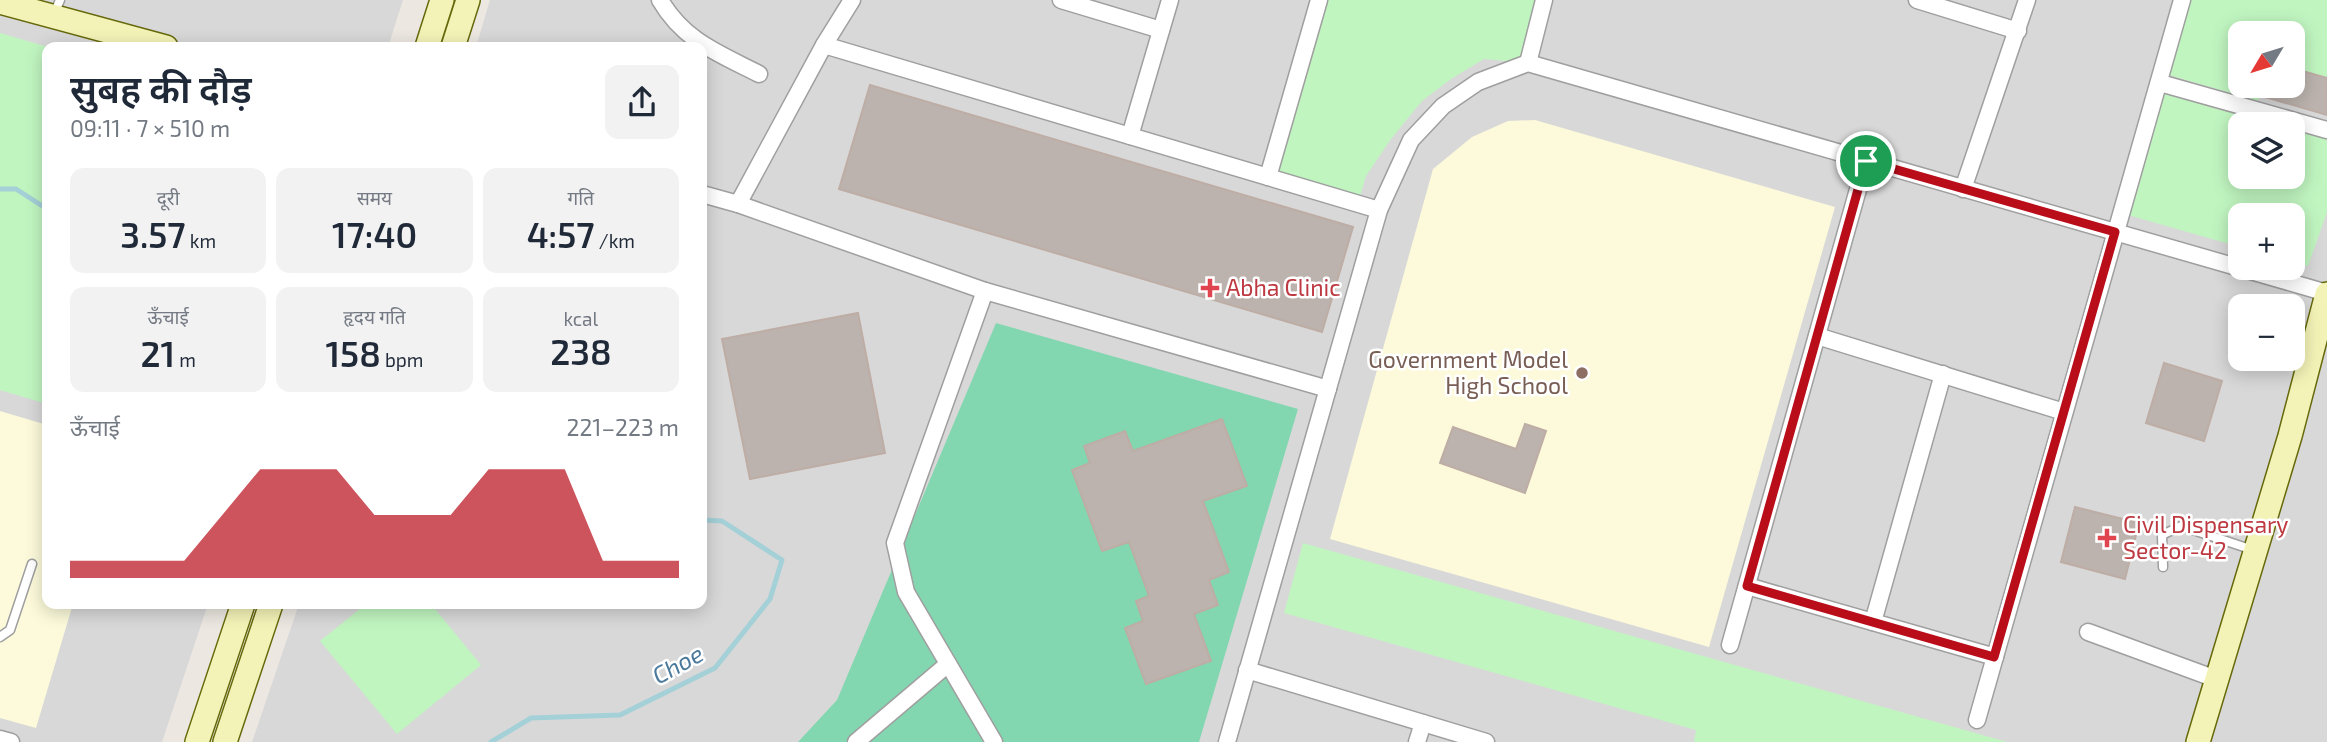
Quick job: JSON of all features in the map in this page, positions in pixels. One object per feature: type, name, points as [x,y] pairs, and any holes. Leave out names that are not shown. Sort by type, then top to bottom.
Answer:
[{"type":"street","points":[[429,42],[442,0]]},
{"type":"street","points":[[455,42],[468,0]]},
{"type":"street","points":[[660,0],[671,20],[700,42]]},
{"type":"street","points":[[738,204],[824,45],[852,0]]},
{"type":"street","points":[[1062,0],[1161,30]]},
{"type":"street","points":[[1130,136],[1170,0]]},
{"type":"street","points":[[1268,177],[1319,0]]},
{"type":"street","points":[[1528,63],[1544,0]]},
{"type":"street","points":[[1917,0],[2018,31]]},
{"type":"street","points":[[1963,189],[2027,0]]},
{"type":"street","points":[[1977,720],[2182,0]]},
{"type":"street","points":[[0,2],[57,8],[152,42]]},
{"type":"street","points":[[824,45],[1379,210]]},
{"type":"street","points":[[707,46],[759,74]]},
{"type":"street","points":[[1227,742],[1379,210],[1411,140],[1443,106],[1478,82],[1528,63],[2327,294],[2290,436],[2198,742]]},
{"type":"street","points":[[2160,83],[2327,130]]},
{"type":"street","points":[[1730,645],[1866,161]]},
{"type":"street","points":[[707,195],[985,291],[1328,389]]},
{"type":"street","points":[[985,291],[895,543],[906,592],[994,742]]},
{"type":"street","points":[[1817,336],[2064,412]]},
{"type":"street","points":[[1873,622],[1943,374]]},
{"type":"street","points":[[1747,586],[1994,657]]},
{"type":"street","points":[[197,742],[241,609]]},
{"type":"street","points":[[225,742],[269,609]]},
{"type":"street","points":[[2088,632],[2216,679]]},
{"type":"street","points":[[856,742],[948,664]]},
{"type":"street","points":[[1247,670],[1486,742]]},
{"type":"street","points":[[1417,742],[1423,723]]},
{"type":"street","points":[[0,739],[12,742]]},
{"type":"lane","points":[[2163,568],[2162,535],[2181,526],[2256,551]]},
{"type":"lane","points":[[0,637],[10,630],[32,564]]},
{"type":"shaded area","points":[[0,0],[403,0],[390,42],[42,42],[42,609],[206,609],[162,742],[0,742]]},
{"type":"shaded area","points":[[490,0],[2327,0],[2327,742],[252,742],[297,609],[707,609],[707,42],[477,42]]},
{"type":"shaded area","name":"Government Model High School","points":[[1535,120],[1835,207],[1709,647],[1330,539],[1433,169],[1472,137],[1508,121]]},
{"type":"shaded area","points":[[0,411],[42,424],[42,609],[72,609],[36,728],[0,718]]},
{"type":"green space","points":[[1319,0],[1544,0],[1528,63],[1484,59],[1422,101],[1391,139],[1366,176],[1358,203],[1268,177]]},
{"type":"green space","points":[[2182,0],[2327,0],[2327,77],[2305,71],[2305,21],[2228,21],[2228,92],[2162,73]]},
{"type":"green space","points":[[0,33],[42,45],[42,403],[0,390]]},
{"type":"green space","points":[[2158,90],[2240,112],[2228,112],[2228,189],[2305,189],[2305,130],[2327,136],[2327,212],[2308,266],[2305,265],[2305,203],[2228,203],[2228,244],[2121,213]]},
{"type":"green space","points":[[996,323],[1298,409],[1199,742],[798,742],[837,700]]},
{"type":"green space","points":[[1303,543],[2007,742],[1694,742],[1696,730],[1284,613]]},
{"type":"green space","points":[[360,609],[435,609],[481,665],[397,734],[320,641]]},
{"type":"building","points":[[2305,72],[2327,78],[2327,115],[2269,98],[2305,98]]},
{"type":"building","points":[[870,85],[1353,227],[1322,332],[839,189]]},
{"type":"building","points":[[858,313],[885,453],[750,479],[722,339]]},
{"type":"building","points":[[2164,363],[2222,381],[2204,441],[2146,423]]},
{"type":"building","points":[[1222,419],[1247,486],[1203,501],[1229,572],[1209,580],[1218,605],[1194,614],[1211,661],[1146,684],[1125,628],[1143,621],[1136,601],[1149,596],[1129,542],[1102,551],[1072,470],[1090,463],[1084,446],[1125,431],[1133,451]]},
{"type":"building","points":[[1525,424],[1546,431],[1525,493],[1440,463],[1453,427],[1516,449]]},
{"type":"building","points":[[2075,507],[2139,523],[2125,579],[2061,562]]},
{"type":"waterway","name":"Choe","points":[[0,189],[16,189],[42,206]]},
{"type":"waterway","name":"Choe","points":[[491,742],[531,718],[620,715],[715,668],[770,599],[782,560],[722,521],[707,520]]},
{"type":"place","name":"Abha Clinic","points":[[1210,288]]},
{"type":"place","name":"Government Model High School","points":[[1582,373]]},
{"type":"place","name":"Civil Dispensary Sector-42","points":[[2107,538]]},
{"type":"route","points":[[1866,161],[2115,232],[1994,657],[1747,586],[1866,161]]}]
